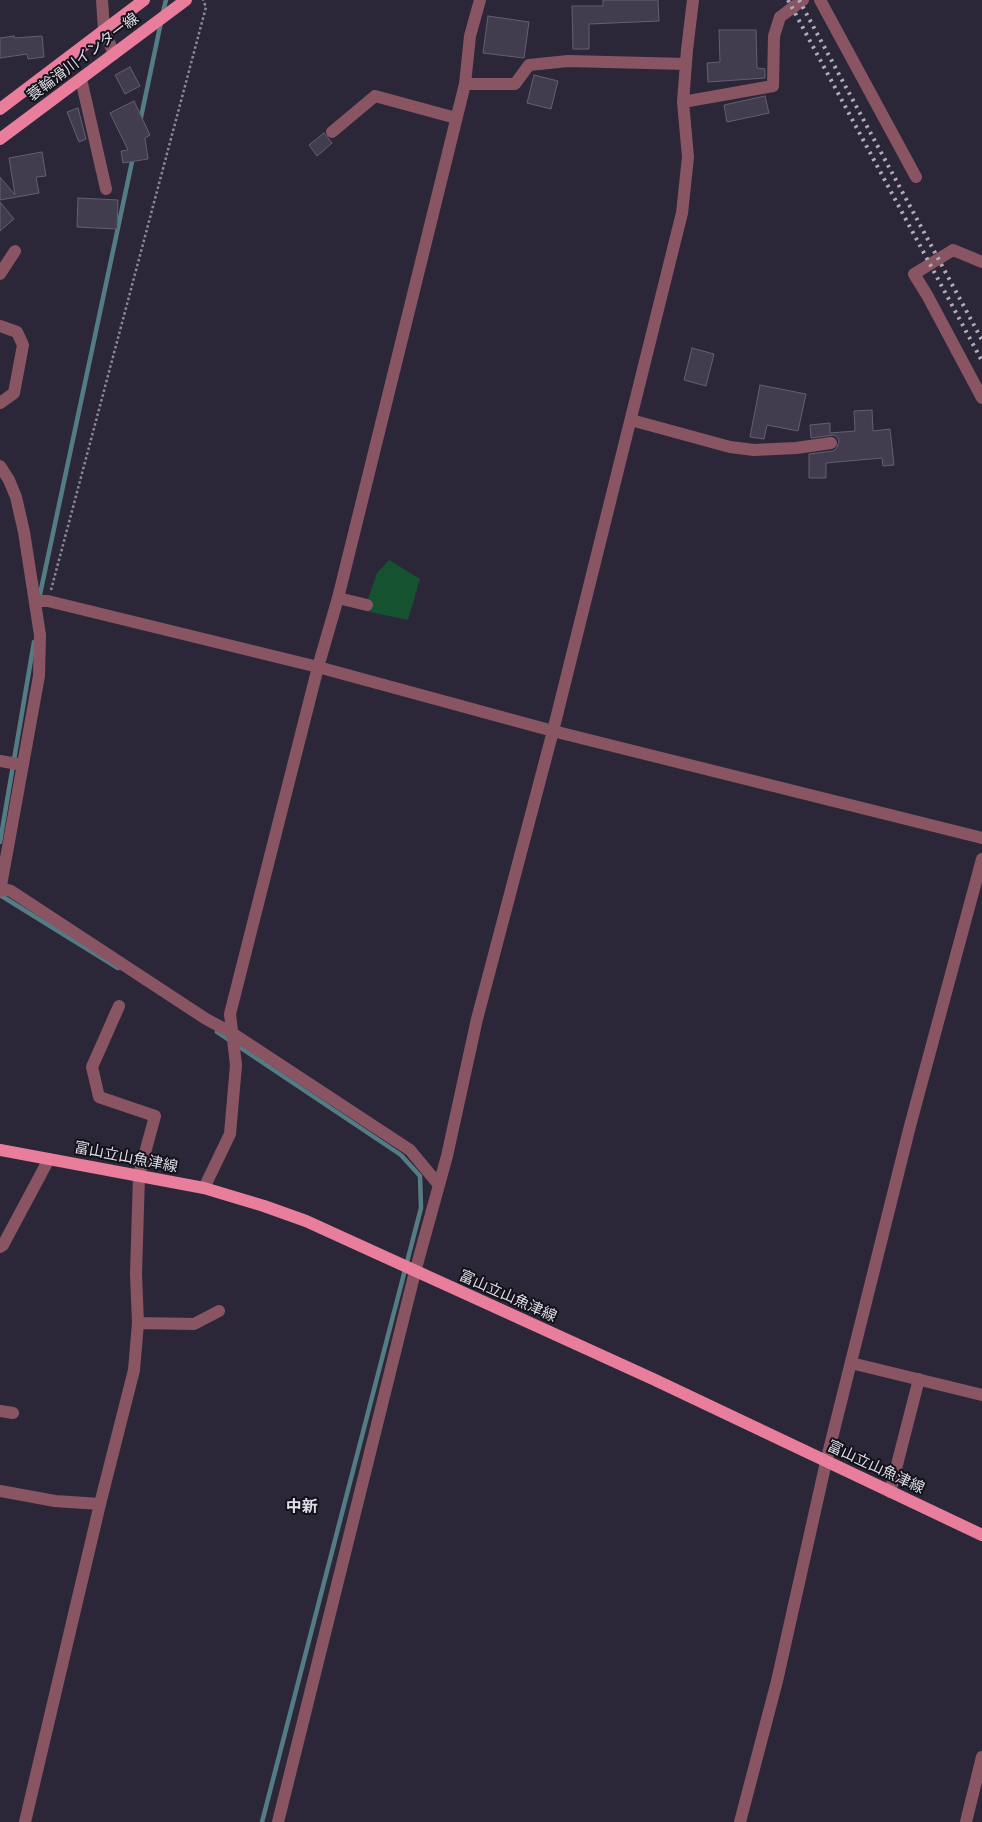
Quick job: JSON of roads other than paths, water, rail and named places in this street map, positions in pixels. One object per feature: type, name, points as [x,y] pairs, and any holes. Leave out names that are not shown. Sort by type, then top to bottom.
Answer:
[{"type":"main road","name":"蓑輪滑川インター線","points":[[0,108],[144,0]]},
{"type":"main road","name":"蓑輪滑川インター線","points":[[0,139],[186,0]]},
{"type":"main road","name":"富山立山魚津線","points":[[0,1150],[204,1188],[306,1221],[652,1379],[982,1535]]},
{"type":"street","points":[[102,0],[104,30],[114,54]]},
{"type":"street","points":[[204,1188],[230,1134],[236,1065],[230,1014],[318,666],[338,598],[465,84],[470,36],[480,0]]},
{"type":"street","points":[[278,1822],[439,1185],[477,1018],[553,731],[682,213],[688,157],[683,102],[693,0]]},
{"type":"street","points":[[683,102],[773,86],[774,36],[780,17],[803,0]]},
{"type":"street","points":[[820,0],[916,177]]},
{"type":"street","points":[[465,84],[515,84],[529,65],[568,61],[686,64]]},
{"type":"street","points":[[81,79],[106,189]]},
{"type":"street","points":[[332,132],[375,96],[456,118]]},
{"type":"street","points":[[982,262],[953,250],[914,274],[982,398]]},
{"type":"street","points":[[0,274],[15,252]]},
{"type":"street","points":[[0,326],[17,332],[23,345],[14,393],[0,403]]},
{"type":"street","points":[[631,420],[730,447],[754,450],[796,448],[830,443]]},
{"type":"street","points":[[0,466],[9,480],[16,497],[42,601],[39,676],[0,890],[11,891],[410,1150],[439,1185]]},
{"type":"street","points":[[338,598],[367,605]]},
{"type":"street","points":[[42,601],[318,666],[553,731],[982,838]]},
{"type":"street","points":[[0,761],[22,765]]},
{"type":"street","points":[[740,1822],[777,1681],[826,1462],[912,1117],[982,859]]},
{"type":"street","points":[[24,1822],[134,1370],[138,1323],[136,1274],[139,1175],[155,1116],[99,1097],[92,1067],[119,1006]]},
{"type":"street","points":[[0,1247],[3,1245],[49,1159]]},
{"type":"street","points":[[138,1323],[194,1324],[219,1311]]},
{"type":"street","points":[[851,1363],[982,1394]]},
{"type":"street","points":[[890,1492],[920,1380]]},
{"type":"street","points":[[0,1411],[13,1413]]},
{"type":"street","points":[[0,1491],[55,1501],[100,1504]]},
{"type":"street","points":[[966,1822],[982,1757]]},
{"type":"waterway","points":[[163,12],[166,0]]},
{"type":"waterway","points":[[140,122],[161,22]]},
{"type":"waterway","points":[[39,599],[133,157]]},
{"type":"waterway","points":[[0,842],[34,642]]},
{"type":"waterway","points":[[0,895],[118,968]]},
{"type":"waterway","points":[[217,1032],[401,1155],[420,1176],[421,1208],[262,1822]]},
{"type":"railway","points":[[788,0],[982,361]]},
{"type":"railway","points":[[799,0],[982,340]]},
{"type":"district","name":"中新","points":[[302,1507]]}]
